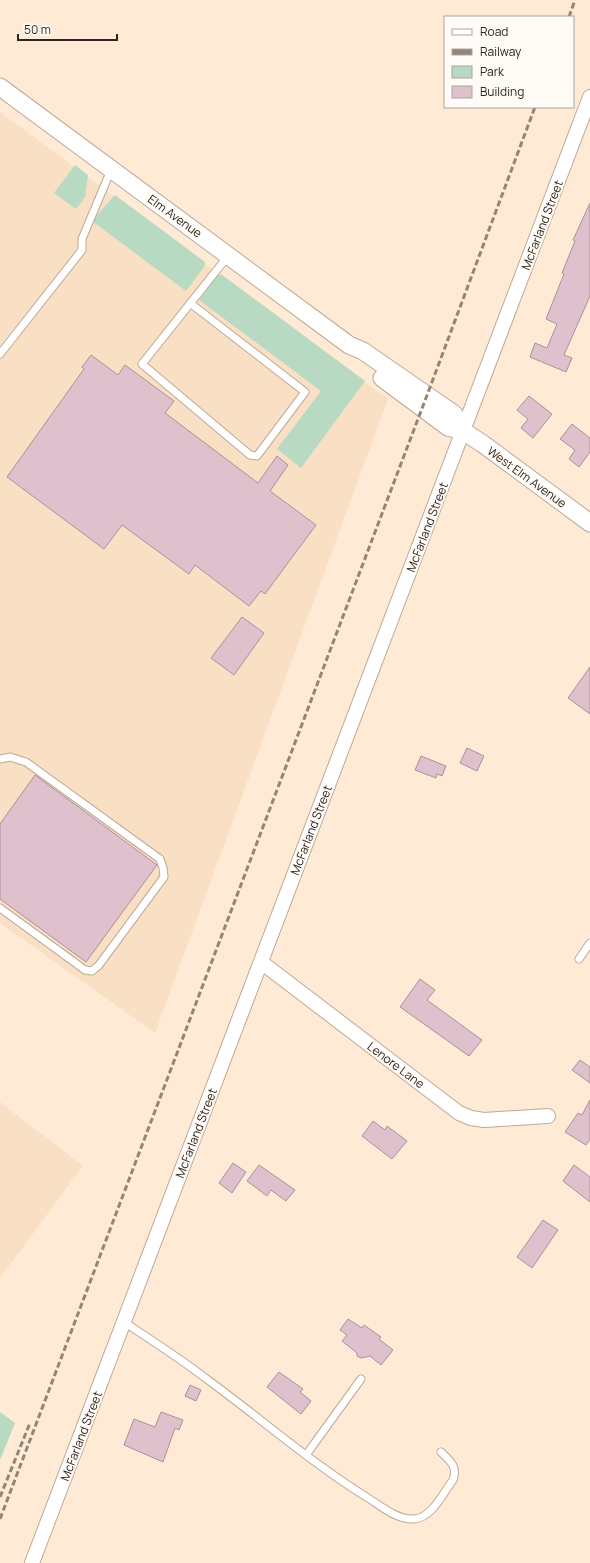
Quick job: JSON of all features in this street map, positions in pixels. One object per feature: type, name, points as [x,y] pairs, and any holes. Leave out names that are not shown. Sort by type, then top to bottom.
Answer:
[{"type":"street","name":"Elm Avenue","points":[[0,87],[349,345],[363,351],[424,402]]},
{"type":"street","name":"McFarland Street","points":[[32,1563],[590,97]]},
{"type":"street","name":"West Elm Avenue","points":[[424,402],[454,414],[464,431],[590,523]]},
{"type":"street","name":"Lenore Lane","points":[[261,962],[459,1113],[471,1118],[484,1120],[548,1116]]},
{"type":"lane","points":[[0,354],[82,250],[82,239],[111,169]]},
{"type":"lane","points":[[190,303],[305,392],[257,456],[250,455],[142,364],[190,303],[228,255]]},
{"type":"lane","points":[[0,759],[10,757],[26,762],[39,771],[160,859],[164,877],[99,965],[92,971],[85,970],[0,908]]},
{"type":"lane","points":[[579,959],[590,943]]},
{"type":"lane","points":[[124,1322],[204,1376],[336,1478],[391,1513],[402,1518],[412,1520],[428,1515],[453,1480],[455,1474],[453,1464],[441,1452]]},
{"type":"lane","points":[[306,1455],[361,1379]]},
{"type":"shaded area","points":[[0,112],[388,399],[155,1033],[0,923]]},
{"type":"shaded area","points":[[0,1102],[83,1166],[0,1278]]},
{"type":"green space","points":[[75,165],[88,175],[85,197],[76,209],[54,193]]},
{"type":"green space","points":[[115,195],[205,262],[204,267],[186,291],[92,221]]},
{"type":"green space","points":[[221,274],[365,381],[301,468],[277,449],[321,391],[199,300],[217,276]]},
{"type":"green space","points":[[0,1412],[15,1423],[0,1460]]},
{"type":"building","points":[[590,203],[590,296],[564,355],[572,358],[566,372],[530,357],[535,343],[547,348],[557,324],[546,319],[564,274],[562,273],[575,241],[573,240]]},
{"type":"building","points":[[91,355],[118,375],[125,365],[174,401],[165,413],[258,483],[277,456],[288,465],[270,491],[316,525],[265,594],[261,591],[249,606],[195,565],[189,574],[122,525],[104,549],[7,477],[84,369],[82,367]]},
{"type":"building","points":[[529,396],[552,414],[533,438],[521,428],[528,419],[517,410]]},
{"type":"building","points":[[572,424],[590,438],[590,452],[579,467],[569,459],[575,450],[560,439]]},
{"type":"building","points":[[242,617],[264,633],[234,675],[211,658]]},
{"type":"building","points":[[590,667],[590,714],[568,698]]},
{"type":"building","points":[[467,748],[484,756],[477,771],[460,763]]},
{"type":"building","points":[[421,756],[446,766],[442,776],[437,774],[436,778],[415,770]]},
{"type":"building","points":[[35,775],[157,865],[86,962],[0,899],[0,824]]},
{"type":"building","points":[[420,979],[435,990],[427,1000],[482,1040],[469,1056],[400,1007]]},
{"type":"building","points":[[580,1060],[590,1067],[590,1083],[572,1070]]},
{"type":"building","points":[[590,1100],[590,1139],[586,1145],[565,1132],[578,1113],[582,1115]]},
{"type":"building","points":[[373,1121],[385,1130],[387,1126],[407,1141],[392,1159],[362,1136]]},
{"type":"building","points":[[233,1163],[246,1172],[232,1193],[219,1183]]},
{"type":"building","points":[[259,1165],[295,1190],[286,1201],[271,1190],[267,1196],[247,1181]]},
{"type":"building","points":[[574,1165],[590,1177],[590,1202],[563,1181]]},
{"type":"building","points":[[543,1220],[558,1230],[532,1268],[517,1257]]},
{"type":"building","points":[[348,1319],[362,1328],[364,1325],[381,1337],[379,1339],[393,1350],[381,1365],[370,1356],[361,1358],[357,1356],[357,1353],[342,1341],[347,1335],[340,1330]]},
{"type":"building","points":[[279,1372],[303,1389],[300,1392],[311,1401],[301,1414],[267,1387]]},
{"type":"building","points":[[190,1385],[201,1390],[196,1401],[185,1396]]},
{"type":"building","points":[[161,1412],[183,1420],[179,1430],[175,1428],[163,1462],[124,1445],[134,1419],[155,1427]]},
{"type":"railway","points":[[569,16],[575,0]]},
{"type":"railway","points":[[0,1519],[535,108]]},
{"type":"railway","points":[[0,1497],[30,1423]]}]
